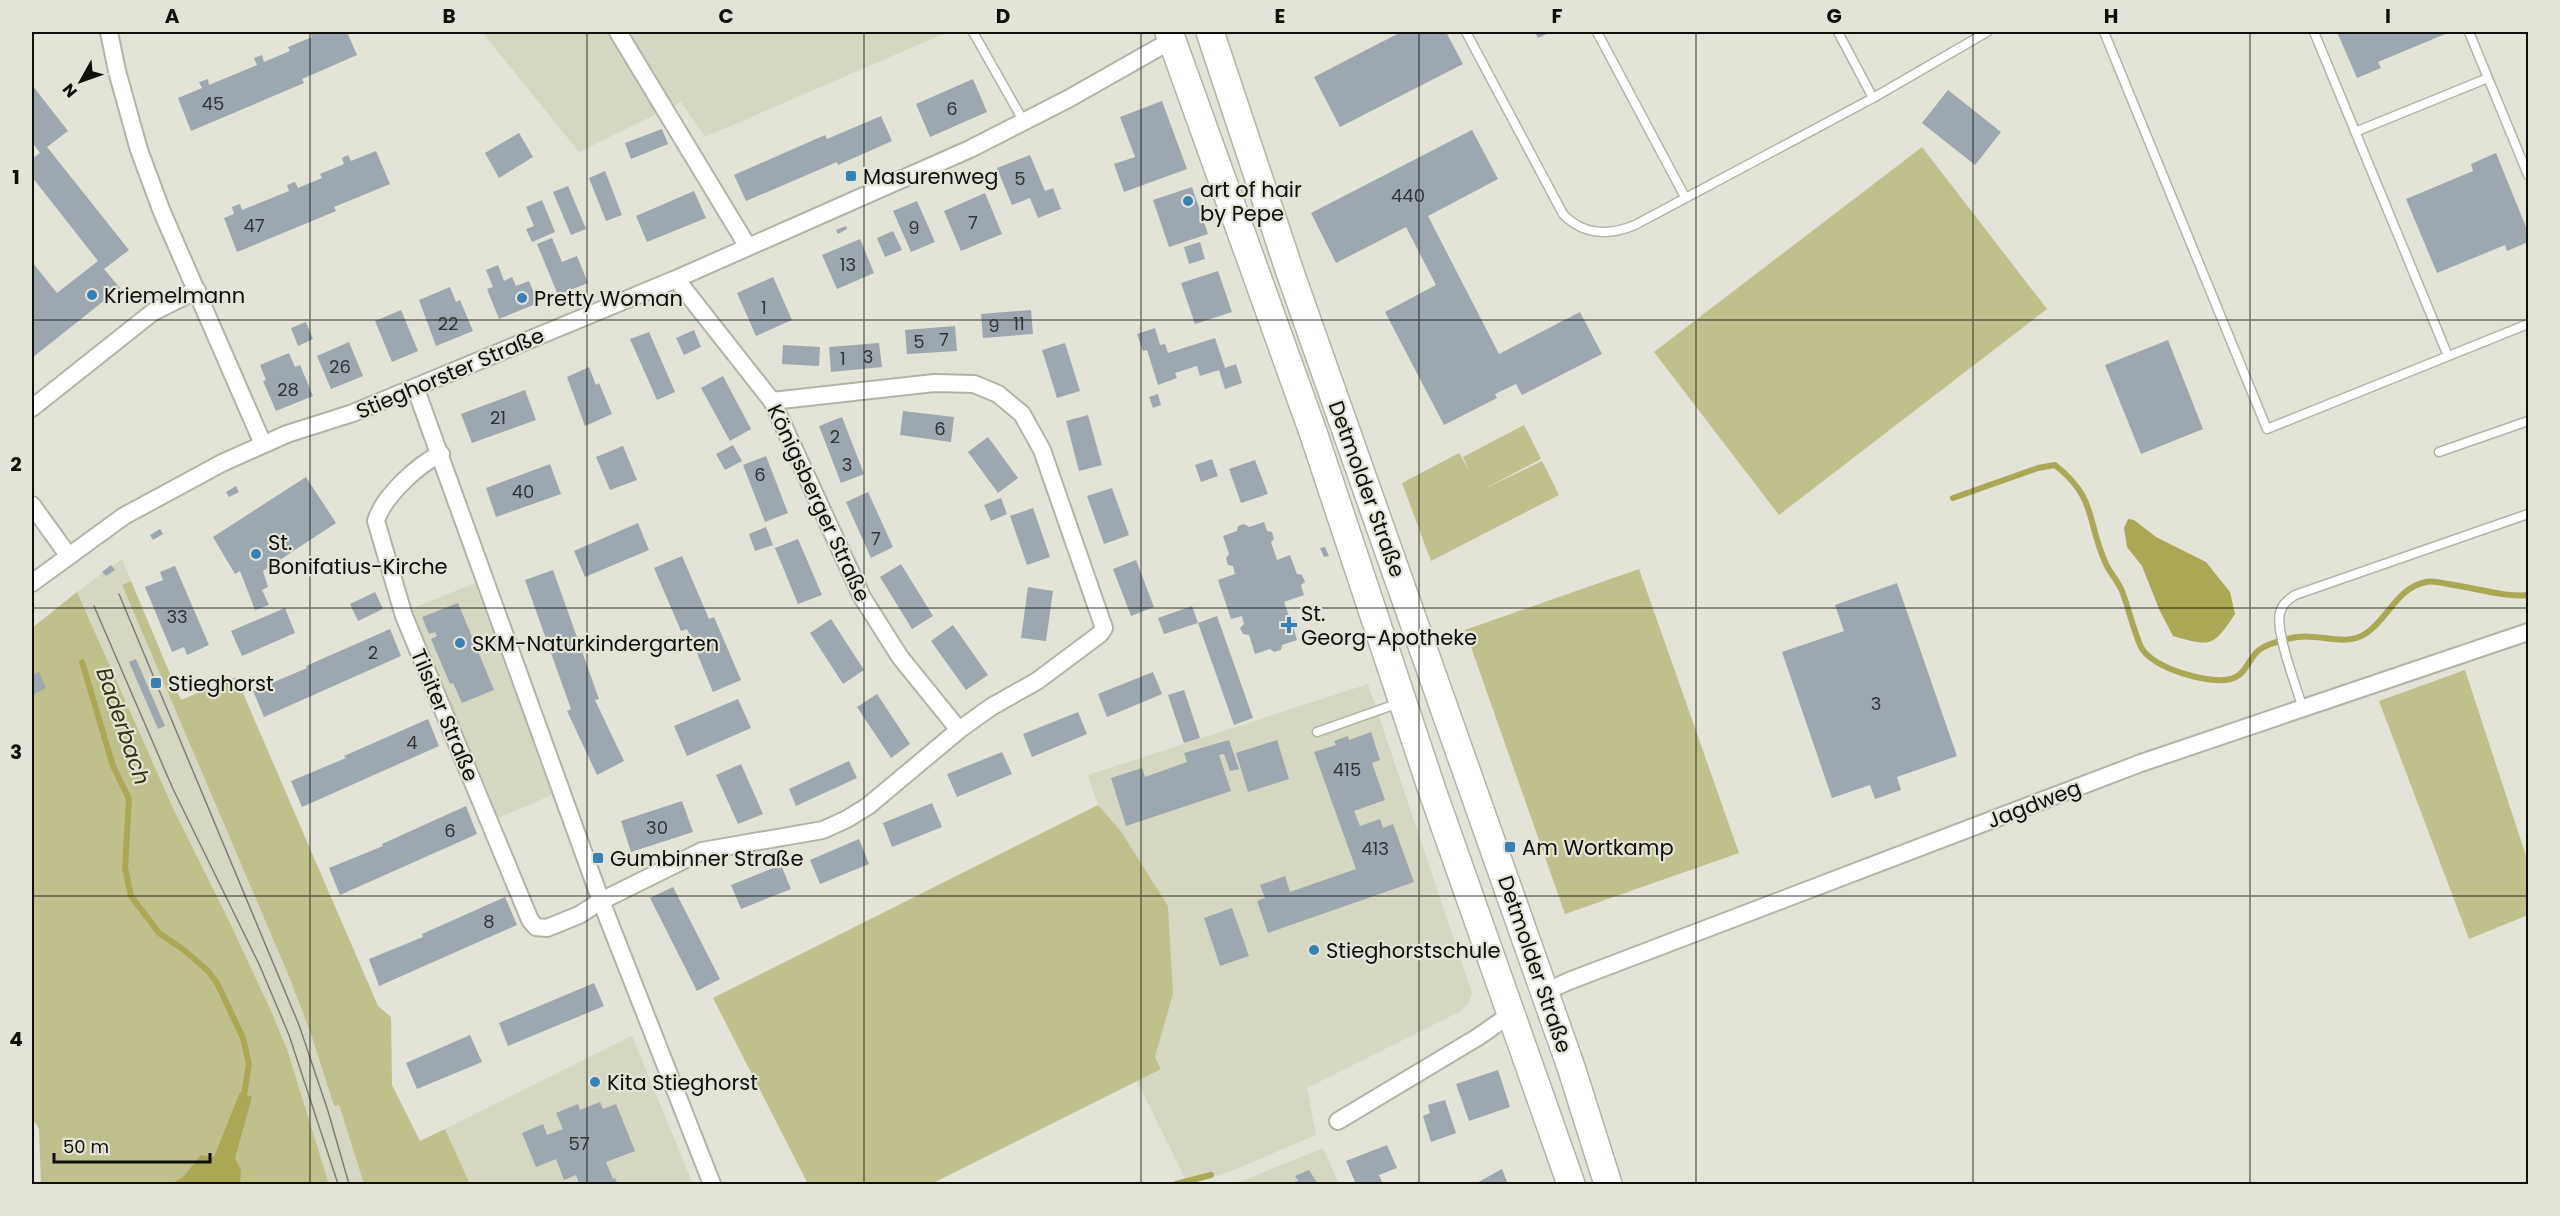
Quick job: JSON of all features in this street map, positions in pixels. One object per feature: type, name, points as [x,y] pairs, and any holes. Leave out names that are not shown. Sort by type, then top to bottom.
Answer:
[{"type":"main road","name":"Detmolder Straße","points":[[1210,32],[1291,275],[1545,992],[1608,1185]]},
{"type":"main road","name":"Detmolder Straße","points":[[1178,34],[1403,702],[1571,1185]]},
{"type":"main road","points":[[1511,1014],[1545,992]]},
{"type":"street","points":[[109,32],[117,71],[139,150],[162,212],[263,444]]},
{"type":"street","points":[[618,32],[748,247]]},
{"type":"street","name":"Stieghorster Straße","points":[[32,583],[68,555],[153,498],[263,444],[339,418],[676,279],[970,149],[1024,122],[1178,34]]},
{"type":"street","name":"Königsberger Straße","points":[[676,279],[772,401],[862,597],[900,657],[959,730]]},
{"type":"street","points":[[32,408],[153,312],[197,290]]},
{"type":"street","points":[[601,901],[702,851],[823,830],[847,819],[868,806],[959,730],[991,707],[1037,681],[1100,634],[1104,628],[1042,450],[1022,414],[998,394],[974,384],[934,384],[772,401]]},
{"type":"street","points":[[415,387],[601,901],[712,1185]]},
{"type":"street","name":"Tilsiter Straße","points":[[441,454],[425,461],[386,501],[379,509],[376,521],[404,616],[530,920],[536,927],[547,928],[579,915],[601,901]]},
{"type":"street","points":[[32,505],[68,555]]},
{"type":"street","name":"Jagdweg","points":[[1545,992],[1576,978],[2141,763],[2529,632]]},
{"type":"street","points":[[1338,1121],[1478,1037],[1511,1014]]},
{"type":"lane","points":[[973,32],[1024,122]]},
{"type":"lane","points":[[1466,32],[1556,203],[1571,223],[1596,232],[1625,229],[1873,98],[1987,32]]},
{"type":"lane","points":[[1597,32],[1685,197]]},
{"type":"lane","points":[[1838,32],[1873,98]]},
{"type":"lane","points":[[2104,32],[2267,429],[2529,324]]},
{"type":"lane","points":[[2314,32],[2448,356]]},
{"type":"lane","points":[[2469,32],[2529,174]]},
{"type":"lane","points":[[2355,132],[2488,78]]},
{"type":"lane","points":[[2439,452],[2529,421]]},
{"type":"lane","points":[[2303,709],[2279,627],[2280,613],[2285,602],[2295,595],[2529,514]]},
{"type":"lane","points":[[1317,732],[1403,702]]},
{"type":"shaded area","points":[[482,32],[948,32],[705,137],[681,102],[579,152]]},
{"type":"shaded area","points":[[2128,519],[2134,520],[2156,537],[2206,562],[2230,592],[2235,614],[2216,638],[2204,643],[2173,636],[2159,609],[2142,566],[2127,547],[2124,528]]},
{"type":"shaded area","points":[[122,559],[131,581],[122,585],[290,979],[312,1037],[334,1106],[339,1104],[364,1184],[329,1184],[287,1049],[272,1013],[174,810],[77,592]]},
{"type":"shaded area","points":[[475,583],[552,795],[498,818],[410,609]]},
{"type":"shaded area","name":"Stieghorstschule","points":[[1368,684],[1472,993],[1469,1003],[1461,1011],[1307,1088],[1316,1135],[1231,1171],[1188,1184],[1137,1081],[1161,1069],[1155,1057],[1173,994],[1120,830],[1098,805],[1088,775]]},
{"type":"shaded area","name":"Kita Stieghorst","points":[[632,1036],[693,1184],[470,1184],[445,1129]]},
{"type":"shaded area","points":[[240,1092],[252,1097],[235,1158],[241,1170],[240,1184],[171,1184],[184,1176],[201,1155],[214,1157]]},
{"type":"shaded area","points":[[1323,1148],[1339,1184],[1233,1184],[1237,1183]]},
{"type":"green space","points":[[1922,147],[2047,309],[1779,515],[1654,352]]},
{"type":"green space","points":[[1524,425],[1541,459],[1480,491],[1542,461],[1559,495],[1431,561],[1402,483],[1459,453],[1470,472],[1463,457]]},
{"type":"green space","points":[[1639,569],[1739,853],[1565,914],[1465,630]]},
{"type":"green space","points":[[131,581],[181,700],[236,677],[378,1006],[391,1017],[392,1085],[420,1141],[445,1129],[470,1184],[364,1184],[339,1105],[334,1106],[312,1037],[290,979],[122,585]]},
{"type":"green space","points":[[77,592],[174,810],[272,1013],[287,1049],[329,1184],[41,1184],[39,1129],[32,1118],[32,628]]},
{"type":"green space","points":[[2465,670],[2528,862],[2528,915],[2469,939],[2379,701]]},
{"type":"green space","points":[[1098,805],[1120,830],[1168,906],[1173,994],[1155,1057],[1161,1069],[931,1184],[808,1184],[713,998]]},
{"type":"building","points":[[309,32],[347,32],[357,55],[302,79],[304,83],[191,131],[178,98],[202,88],[199,82],[208,79],[209,85],[257,65],[254,58],[262,55],[264,62],[290,51],[288,47],[312,37]]},
{"type":"building","points":[[1401,32],[1446,32],[1463,64],[1340,127],[1314,77]]},
{"type":"building","points":[[1535,32],[1551,32],[1538,38]]},
{"type":"building","points":[[2337,32],[2450,32],[2378,62],[2381,68],[2357,78]]},
{"type":"building","points":[[973,79],[987,112],[930,137],[916,104]]},
{"type":"building","points":[[32,85],[68,131],[47,147],[129,250],[104,269],[120,288],[32,358],[32,262],[57,293],[98,261],[32,177],[32,159],[40,153],[32,142]]},
{"type":"building","points":[[1948,90],[2001,132],[1975,165],[1922,123]]},
{"type":"building","points":[[1162,101],[1187,169],[1124,192],[1114,164],[1135,157],[1120,117]]},
{"type":"building","points":[[881,116],[892,141],[746,201],[734,175],[825,135],[827,139]]},
{"type":"building","points":[[662,129],[668,144],[631,159],[625,143]]},
{"type":"building","points":[[1472,130],[1498,179],[1428,216],[1499,354],[1580,312],[1602,354],[1522,395],[1516,384],[1495,394],[1497,398],[1444,425],[1385,312],[1436,285],[1406,227],[1336,263],[1311,213]]},
{"type":"building","points":[[519,133],[533,157],[499,178],[485,153]]},
{"type":"building","points":[[376,151],[390,184],[334,207],[336,211],[237,252],[224,218],[234,214],[232,207],[240,204],[242,210],[289,191],[287,185],[295,182],[298,188],[322,178],[320,174],[344,164],[342,158],[348,155],[351,161]]},
{"type":"building","points":[[2496,153],[2528,232],[2528,242],[2507,251],[2505,245],[2437,273],[2406,199],[2473,171],[2471,164]]},
{"type":"building","points":[[1030,155],[1045,191],[1053,188],[1061,209],[1038,218],[1030,198],[1012,205],[997,168]]},
{"type":"building","points":[[605,171],[622,215],[606,221],[589,178]]},
{"type":"building","points":[[568,186],[586,229],[571,235],[553,192]]},
{"type":"building","points":[[1192,187],[1208,234],[1169,247],[1153,200]]},
{"type":"building","points":[[694,191],[706,218],[647,242],[636,216]]},
{"type":"building","points":[[985,193],[1002,234],[961,251],[944,211]]},
{"type":"building","points":[[542,200],[555,232],[532,242],[526,229],[534,226],[526,207]]},
{"type":"building","points":[[917,201],[935,242],[911,252],[893,211]]},
{"type":"building","points":[[846,226],[847,229],[838,234],[836,230]]},
{"type":"building","points":[[893,231],[902,250],[885,257],[877,238]]},
{"type":"building","points":[[552,238],[562,262],[577,256],[588,283],[558,295],[537,244]]},
{"type":"building","points":[[860,239],[874,273],[837,289],[822,255]]},
{"type":"building","points":[[1200,242],[1205,259],[1189,264],[1184,247]]},
{"type":"building","points":[[498,265],[504,281],[512,277],[516,286],[529,281],[538,303],[499,319],[487,289],[493,287],[486,270]]},
{"type":"building","points":[[1218,271],[1232,312],[1195,324],[1181,283]]},
{"type":"building","points":[[773,277],[792,320],[756,336],[737,293]]},
{"type":"building","points":[[450,287],[456,302],[460,300],[473,331],[436,346],[419,300]]},
{"type":"building","points":[[401,310],[418,351],[392,362],[375,321]]},
{"type":"building","points":[[1031,310],[1033,334],[983,338],[981,314]]},
{"type":"building","points":[[306,322],[313,339],[298,346],[291,328]]},
{"type":"building","points":[[955,326],[957,351],[907,354],[905,330]]},
{"type":"building","points":[[1155,328],[1160,345],[1165,344],[1168,353],[1215,338],[1225,368],[1236,364],[1242,383],[1225,389],[1219,370],[1200,376],[1197,366],[1175,373],[1177,378],[1158,385],[1147,350],[1143,351],[1137,334]]},
{"type":"building","points":[[694,330],[701,347],[684,355],[676,338]]},
{"type":"building","points":[[649,332],[675,392],[657,400],[630,339]]},
{"type":"building","points":[[2168,340],[2203,429],[2141,454],[2105,365]]},
{"type":"building","points":[[349,342],[363,376],[331,389],[317,356]]},
{"type":"building","points":[[879,343],[882,367],[831,372],[829,347]]},
{"type":"building","points":[[1065,343],[1080,391],[1057,398],[1042,350]]},
{"type":"building","points":[[783,345],[820,347],[819,366],[782,364]]},
{"type":"building","points":[[289,353],[295,367],[300,365],[313,396],[276,411],[263,381],[266,380],[260,365]]},
{"type":"building","points":[[589,367],[596,385],[599,383],[612,414],[585,426],[567,377]]},
{"type":"building","points":[[723,376],[751,429],[730,441],[701,388]]},
{"type":"building","points":[[525,390],[536,420],[472,443],[461,414]]},
{"type":"building","points":[[1158,394],[1161,405],[1153,408],[1149,397]]},
{"type":"building","points":[[903,411],[954,417],[951,442],[900,435]]},
{"type":"building","points":[[1088,415],[1102,465],[1079,471],[1066,421]]},
{"type":"building","points":[[842,417],[864,474],[841,483],[819,426]]},
{"type":"building","points":[[988,437],[1018,478],[998,493],[968,452]]},
{"type":"building","points":[[733,445],[742,461],[725,470],[716,454]]},
{"type":"building","points":[[623,446],[637,480],[610,490],[596,457]]},
{"type":"building","points":[[766,456],[788,513],[765,522],[743,465]]},
{"type":"building","points":[[1212,459],[1218,476],[1201,482],[1195,465]]},
{"type":"building","points":[[1255,460],[1268,494],[1241,503],[1229,469]]},
{"type":"building","points":[[550,464],[561,494],[496,517],[486,488]]},
{"type":"building","name":"St. Bonifatius-Kirche","points":[[306,477],[336,523],[263,571],[268,587],[262,590],[269,605],[255,610],[240,571],[235,574],[213,537]]},
{"type":"building","points":[[236,486],[239,492],[229,497],[226,492]]},
{"type":"building","points":[[1112,488],[1129,535],[1104,544],[1087,496]]},
{"type":"building","points":[[868,492],[893,547],[871,558],[846,502]]},
{"type":"building","points":[[1001,498],[1007,514],[991,521],[984,505]]},
{"type":"building","points":[[1033,508],[1050,557],[1027,565],[1010,516]]},
{"type":"building","points":[[1264,522],[1267,531],[1272,532],[1274,539],[1271,542],[1277,560],[1290,555],[1297,574],[1302,575],[1305,582],[1301,585],[1304,595],[1284,602],[1290,619],[1294,620],[1297,626],[1294,630],[1297,640],[1282,645],[1281,650],[1274,652],[1270,649],[1255,654],[1249,635],[1243,634],[1240,628],[1244,624],[1242,616],[1231,619],[1218,580],[1235,574],[1233,566],[1228,565],[1226,558],[1229,554],[1223,536],[1237,531],[1238,526],[1244,524],[1249,527]]},
{"type":"building","points":[[638,523],[649,550],[585,577],[574,551]]},
{"type":"building","points":[[766,527],[773,545],[755,551],[749,534]]},
{"type":"building","points":[[160,529],[163,534],[153,540],[150,535]]},
{"type":"building","points":[[798,539],[822,595],[798,604],[775,548]]},
{"type":"building","points":[[1325,547],[1329,556],[1324,557],[1320,548]]},
{"type":"building","points":[[682,556],[709,619],[714,617],[741,680],[713,692],[687,629],[681,631],[654,568]]},
{"type":"building","points":[[1136,560],[1154,607],[1131,616],[1113,569]]},
{"type":"building","points":[[901,564],[933,616],[912,629],[880,577]]},
{"type":"building","points":[[111,565],[115,570],[106,576],[102,572]]},
{"type":"building","points":[[175,566],[209,645],[187,655],[184,647],[172,652],[145,587],[163,580],[160,572]]},
{"type":"building","points":[[553,570],[599,699],[595,700],[624,761],[597,775],[567,711],[571,709],[525,580]]},
{"type":"building","points":[[1897,583],[1957,756],[1897,777],[1901,790],[1875,799],[1870,785],[1832,798],[1782,652],[1844,631],[1835,605]]},
{"type":"building","points":[[1028,587],[1053,591],[1046,641],[1021,638]]},
{"type":"building","points":[[375,592],[383,609],[358,621],[350,604]]},
{"type":"building","points":[[458,603],[494,690],[462,703],[453,683],[450,684],[431,639],[437,636],[435,632],[429,634],[422,617]]},
{"type":"building","points":[[1192,606],[1198,623],[1164,634],[1158,618]]},
{"type":"building","points":[[285,608],[295,633],[242,656],[231,631]]},
{"type":"building","points":[[1217,616],[1253,718],[1234,725],[1198,623]]},
{"type":"building","points":[[831,619],[864,670],[843,684],[810,633]]},
{"type":"building","points":[[953,625],[988,675],[966,690],[931,641]]},
{"type":"building","points":[[390,629],[401,656],[264,717],[253,691]]},
{"type":"building","points":[[136,659],[165,726],[158,729],[129,662]]},
{"type":"building","points":[[39,672],[46,688],[32,695],[32,676]]},
{"type":"building","points":[[1153,672],[1162,694],[1107,717],[1098,694]]},
{"type":"building","points":[[1184,690],[1200,738],[1184,743],[1168,695]]},
{"type":"building","points":[[877,694],[910,744],[891,758],[857,707]]},
{"type":"building","points":[[738,699],[751,728],[687,756],[674,726]]},
{"type":"building","points":[[1078,712],[1087,734],[1032,757],[1023,734]]},
{"type":"building","points":[[428,719],[439,746],[302,807],[291,781]]},
{"type":"building","points":[[1371,732],[1380,760],[1372,763],[1385,800],[1354,811],[1360,826],[1380,819],[1383,828],[1393,824],[1414,882],[1268,933],[1257,901],[1265,898],[1260,885],[1285,876],[1290,892],[1356,869],[1314,752],[1336,745],[1334,741],[1348,736],[1349,740]]},
{"type":"building","points":[[1229,740],[1239,769],[1230,771],[1224,754],[1219,755],[1231,791],[1126,826],[1111,778],[1142,768],[1145,777],[1187,762],[1184,753]]},
{"type":"building","points":[[1277,740],[1289,779],[1248,792],[1236,753]]},
{"type":"building","points":[[1002,752],[1012,774],[957,797],[947,774]]},
{"type":"building","points":[[849,761],[857,778],[796,806],[789,789]]},
{"type":"building","points":[[741,764],[763,814],[738,824],[716,775]]},
{"type":"building","points":[[682,801],[693,832],[631,852],[621,821]]},
{"type":"building","points":[[932,803],[942,827],[892,847],[883,823]]},
{"type":"building","points":[[466,806],[477,834],[340,895],[329,868],[383,846],[382,844]]},
{"type":"building","points":[[859,839],[869,864],[820,884],[810,860]]},
{"type":"building","points":[[781,865],[791,889],[741,909],[731,885]]},
{"type":"building","points":[[673,887],[720,979],[697,991],[650,898]]},
{"type":"building","points":[[505,897],[517,925],[379,986],[369,959],[423,937],[422,934]]},
{"type":"building","points":[[1232,908],[1249,956],[1220,966],[1204,918]]},
{"type":"building","points":[[594,983],[604,1006],[508,1046],[499,1023]]},
{"type":"building","points":[[470,1035],[482,1062],[417,1089],[406,1063]]},
{"type":"building","points":[[1498,1070],[1510,1107],[1469,1121],[1456,1084]]},
{"type":"building","points":[[1445,1100],[1456,1133],[1431,1142],[1423,1116],[1430,1113],[1428,1105]]},
{"type":"building","points":[[600,1102],[603,1109],[616,1104],[635,1151],[606,1162],[613,1179],[615,1178],[618,1184],[579,1184],[576,1175],[564,1180],[556,1159],[536,1167],[522,1133],[543,1124],[547,1135],[563,1129],[556,1113],[578,1104],[580,1110]]},
{"type":"building","points":[[1387,1145],[1397,1168],[1379,1175],[1382,1182],[1378,1184],[1356,1184],[1346,1161]]},
{"type":"building","points":[[1502,1169],[1508,1184],[1475,1184]]},
{"type":"building","points":[[1309,1170],[1318,1184],[1286,1184],[1298,1181],[1295,1176]]},
{"type":"waterway","points":[[1953,498],[2038,468],[2055,465],[2069,477],[2085,500],[2100,549],[2122,591],[2141,647],[2156,662],[2196,677],[2231,679],[2241,674],[2259,650],[2267,645],[2297,637],[2340,640],[2357,638],[2373,628],[2407,591],[2426,582],[2510,595],[2528,595]]},
{"type":"waterway","name":"Baderbach","points":[[82,662],[113,766],[129,799],[125,868],[131,896],[159,933],[184,950],[208,971],[217,983],[243,1038],[249,1064],[243,1101]]},
{"type":"waterway","points":[[1176,1184],[1211,1175]]},
{"type":"tram line","points":[[119,594],[299,1025],[328,1111],[349,1184]]},
{"type":"tram line","points":[[94,606],[173,789],[259,964],[289,1035],[338,1184]]},
{"type":"place","name":"Masurenweg","points":[[851,176]]},
{"type":"place","name":"art of hair by Pepe","points":[[1188,201]]},
{"type":"place","name":"Kriemelmann","points":[[92,295]]},
{"type":"place","name":"Pretty Woman","points":[[522,298]]},
{"type":"place","name":"St. Bonifatius-Kirche","points":[[256,554]]},
{"type":"place","name":"St. Georg-Apotheke","points":[[1289,625]]},
{"type":"place","name":"SKM-Naturkindergarten","points":[[460,643]]},
{"type":"place","name":"Stieghorst","points":[[156,683]]},
{"type":"place","name":"Am Wortkamp","points":[[1510,847]]},
{"type":"place","name":"Gumbinner Straße","points":[[598,858]]},
{"type":"place","name":"Stieghorstschule","points":[[1314,950]]},
{"type":"place","name":"Kita Stieghorst","points":[[595,1082]]}]
